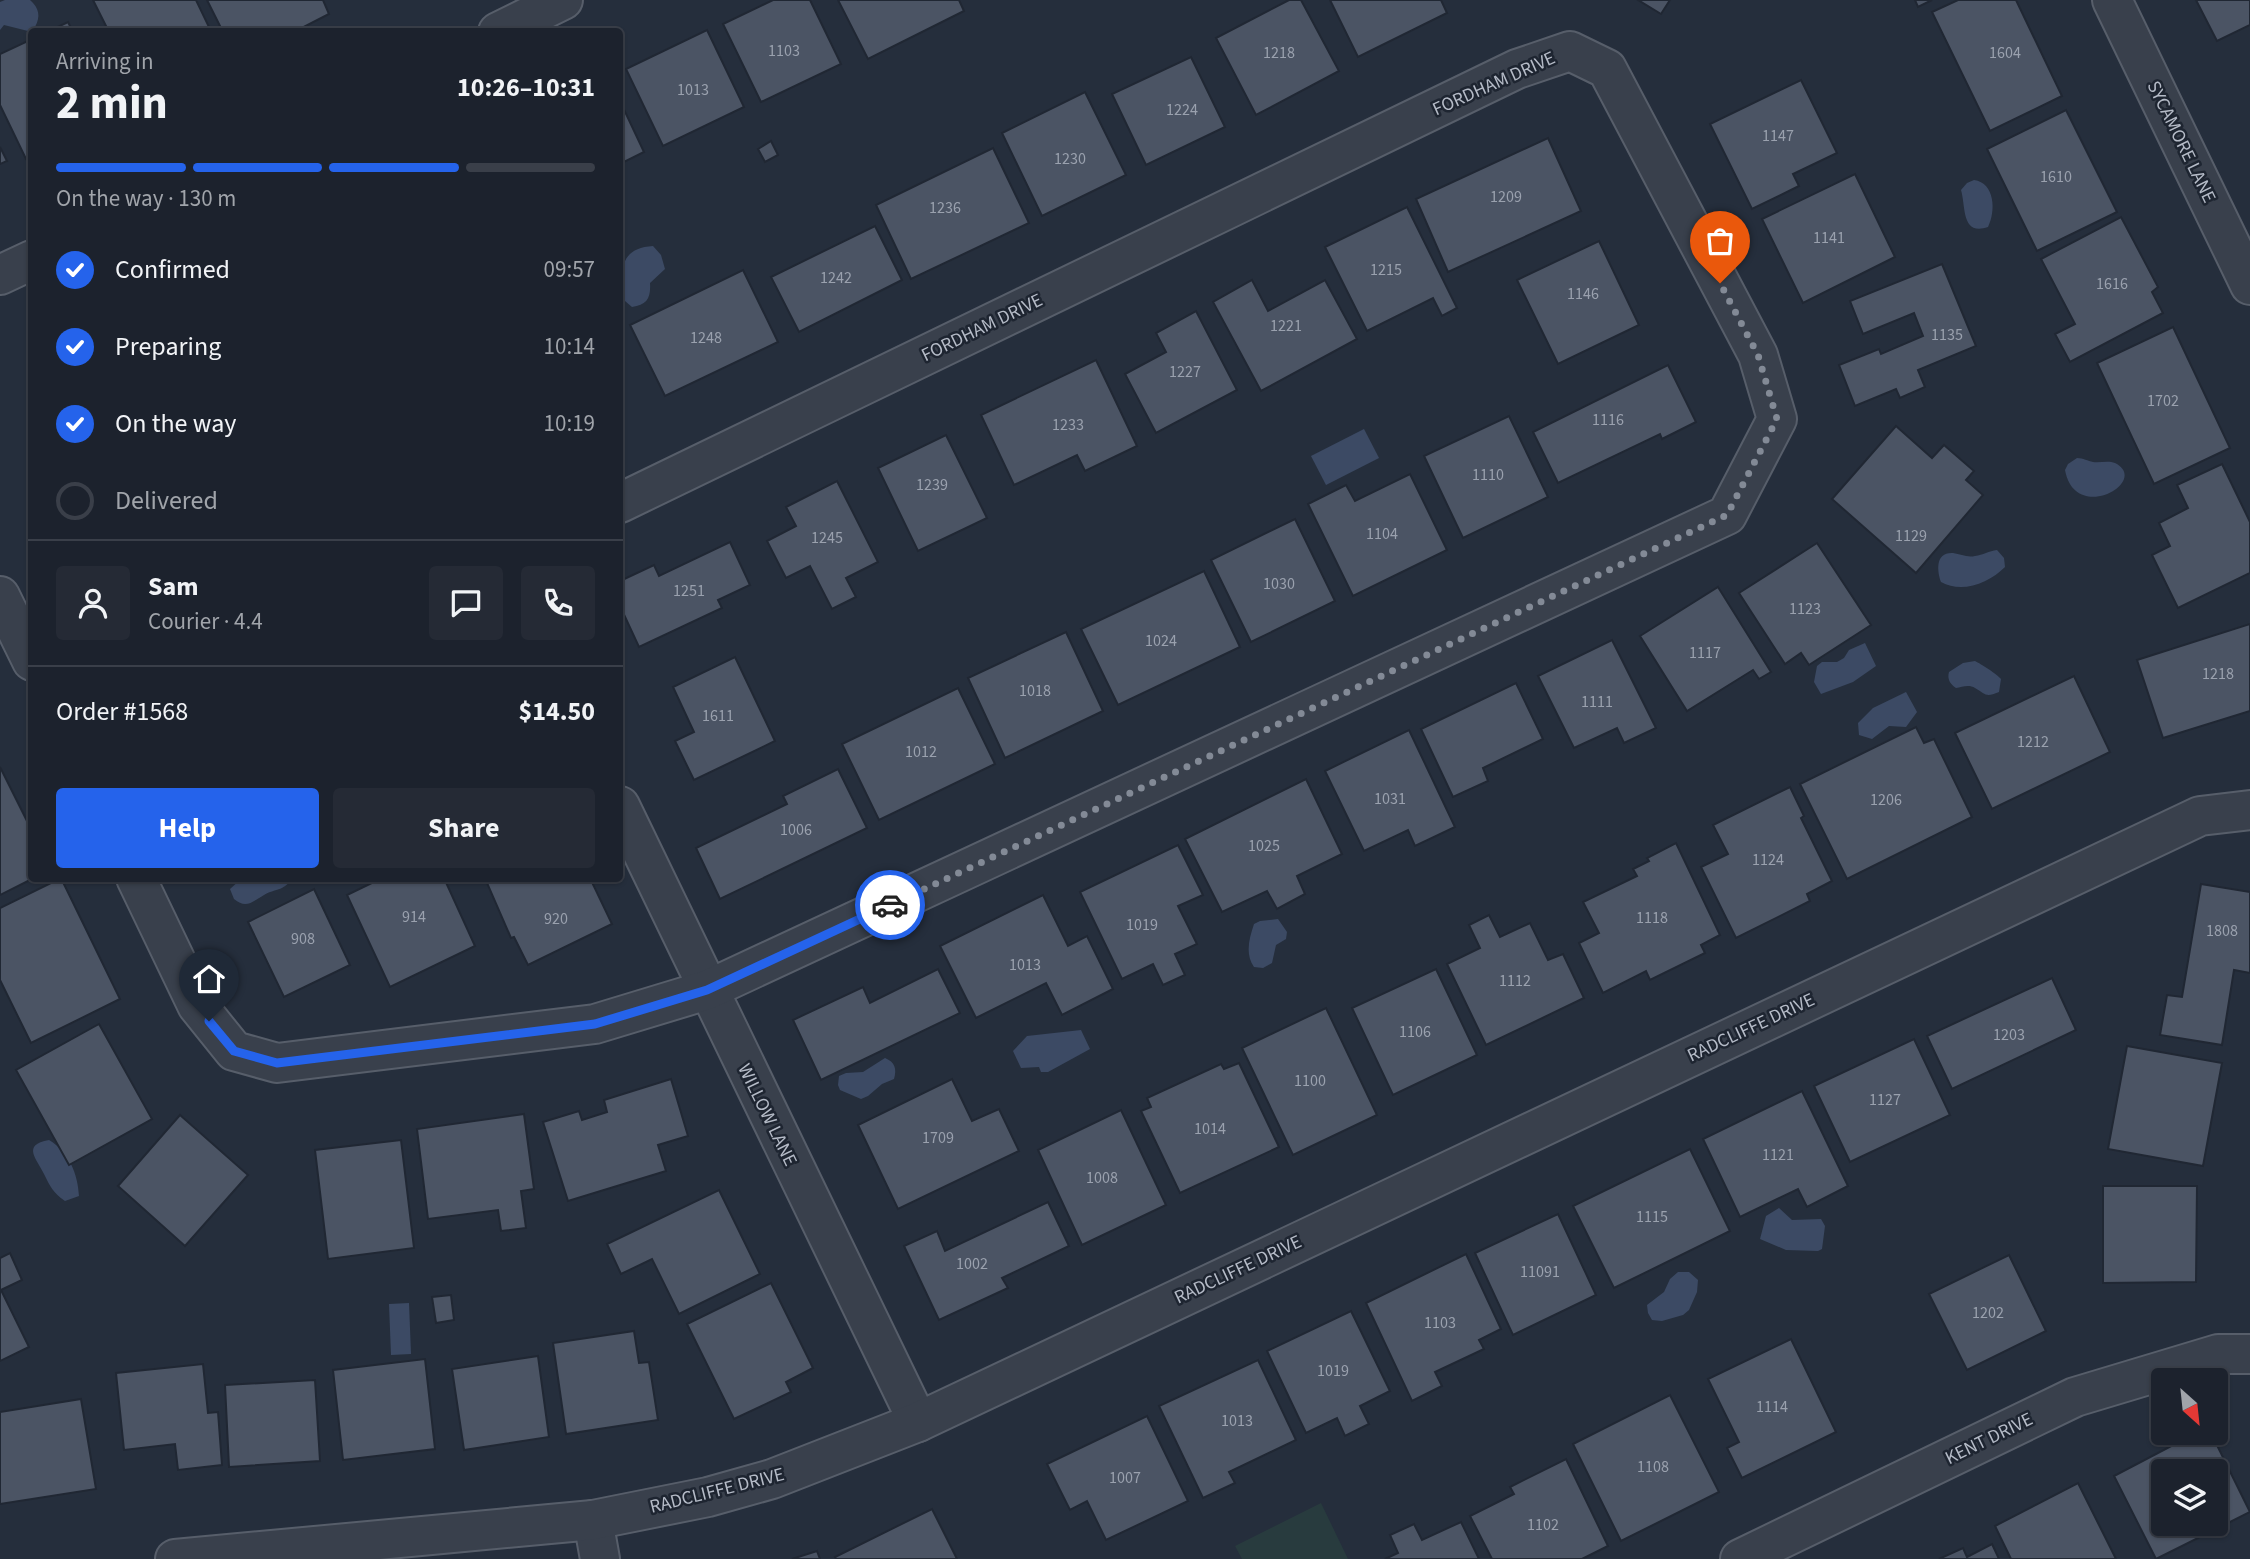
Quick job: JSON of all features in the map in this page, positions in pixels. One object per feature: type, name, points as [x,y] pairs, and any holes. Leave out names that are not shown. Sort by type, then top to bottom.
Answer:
[{"type":"street","points":[[506,28],[563,0]]},
{"type":"street","name":"SYCAMORE LANE","points":[[2112,0],[2250,285]]},
{"type":"street","name":"FORDHAM DRIVE","points":[[138,882],[197,1005],[234,1051],[277,1063],[595,1024],[707,990],[1727,515],[1777,419],[1758,355],[1607,69],[1570,51],[1517,69],[623,502]]},
{"type":"street","points":[[0,275],[28,262]]},
{"type":"street","points":[[0,596],[28,653]]},
{"type":"street","name":"RADCLIFFE DRIVE","points":[[175,1559],[593,1520],[708,1496],[772,1479],[918,1422],[2200,816],[2250,810]]},
{"type":"street","name":"WILLOW LANE","points":[[623,812],[918,1422]]},
{"type":"street","name":"KENT DRIVE","points":[[1740,1559],[2075,1397],[2218,1354],[2250,1354]]},
{"type":"street","points":[[593,1520],[600,1559]]},
{"type":"shaded area","points":[[1321,1503],[1348,1559],[1242,1559],[1235,1546]]},
{"type":"water","points":[[30,0],[38,12],[35,27],[28,28],[28,31],[4,25],[0,30],[0,2]]},
{"type":"water","points":[[1974,180],[1986,186],[1993,206],[1988,227],[1979,229],[1969,224],[1966,218],[1961,190]]},
{"type":"water","points":[[653,246],[661,255],[665,269],[650,283],[647,300],[632,307],[625,301],[623,268],[627,257],[642,248]]},
{"type":"water","points":[[1364,429],[1379,458],[1326,485],[1311,456]]},
{"type":"water","points":[[2077,458],[2115,463],[2124,471],[2124,479],[2118,488],[2107,494],[2095,497],[2082,495],[2071,486],[2065,470],[2068,464]]},
{"type":"water","points":[[1997,550],[2004,558],[2005,567],[1991,578],[1966,587],[1941,582],[1938,568],[1943,556],[1953,553],[1972,556]]},
{"type":"water","points":[[1865,643],[1876,666],[1853,682],[1821,694],[1814,682],[1817,666],[1822,662],[1837,662],[1844,658],[1849,650]]},
{"type":"water","points":[[1975,661],[2001,679],[1999,692],[1988,695],[1970,686],[1956,688],[1951,683],[1949,672],[1963,663]]},
{"type":"water","points":[[1906,692],[1917,712],[1906,727],[1889,726],[1872,739],[1859,735],[1858,723],[1873,708]]},
{"type":"water","points":[[238,882],[289,882],[282,888],[246,904],[234,899],[230,889]]},
{"type":"water","points":[[1278,919],[1287,932],[1286,939],[1276,945],[1272,963],[1263,968],[1254,967],[1249,941],[1254,924]]},
{"type":"water","points":[[1081,1030],[1090,1049],[1048,1072],[1041,1072],[1039,1067],[1021,1068],[1013,1051],[1027,1036]]},
{"type":"water","points":[[885,1058],[894,1066],[894,1079],[861,1099],[840,1090],[839,1076],[863,1072]]},
{"type":"water","points":[[49,1140],[62,1151],[71,1164],[79,1196],[65,1201],[58,1195],[35,1158],[35,1145]]},
{"type":"water","points":[[1779,1208],[1792,1220],[1821,1219],[1825,1226],[1822,1249],[1786,1250],[1760,1239],[1766,1216]]},
{"type":"water","points":[[1678,1272],[1689,1272],[1698,1280],[1697,1292],[1689,1310],[1683,1315],[1662,1321],[1652,1320],[1647,1305],[1664,1292],[1670,1279]]},
{"type":"water","points":[[409,1303],[411,1354],[391,1355],[389,1304]]},
{"type":"building","points":[[93,0],[196,0],[209,27],[207,28],[107,28]]},
{"type":"building","points":[[207,0],[323,0],[329,14],[302,28],[221,28]]},
{"type":"building","points":[[773,0],[810,0],[841,64],[761,102],[723,24]]},
{"type":"building","points":[[838,0],[959,0],[964,11],[868,59]]},
{"type":"building","points":[[1289,0],[1301,0],[1339,71],[1256,115],[1216,38]]},
{"type":"building","points":[[1330,0],[1441,0],[1447,13],[1358,57]]},
{"type":"building","points":[[1638,0],[1670,0],[1661,14]]},
{"type":"building","points":[[1915,0],[1932,0],[1918,7]]},
{"type":"building","points":[[1958,0],[2016,0],[2062,96],[1990,131],[1932,12]]},
{"type":"building","points":[[2196,0],[2250,0],[2250,25],[2217,41]]},
{"type":"building","points":[[68,22],[71,28],[55,28]]},
{"type":"building","points":[[707,30],[744,107],[663,146],[626,69]]},
{"type":"building","points":[[28,41],[26,159],[0,105],[0,54]]},
{"type":"building","points":[[1191,57],[1225,127],[1146,165],[1112,94]]},
{"type":"building","points":[[1801,80],[1837,153],[1793,174],[1799,186],[1752,209],[1710,124]]},
{"type":"building","points":[[1085,92],[1126,175],[1042,216],[1002,133]]},
{"type":"building","points":[[623,107],[644,152],[623,162]]},
{"type":"building","points":[[2066,110],[2117,212],[2037,251],[1987,149]]},
{"type":"building","points":[[1548,138],[1581,211],[1448,272],[1416,199]]},
{"type":"building","points":[[771,141],[778,155],[765,162],[758,149]]},
{"type":"building","points":[[0,147],[7,161],[0,164]]},
{"type":"building","points":[[993,148],[1029,223],[911,279],[876,205]]},
{"type":"building","points":[[1855,174],[1895,257],[1803,303],[1762,219]]},
{"type":"building","points":[[1407,207],[1457,308],[1442,316],[1433,298],[1367,331],[1325,247]]},
{"type":"building","points":[[2121,217],[2158,287],[2152,292],[2163,313],[2070,362],[2055,334],[2075,324],[2041,259]]},
{"type":"building","points":[[875,226],[902,280],[799,332],[771,277]]},
{"type":"building","points":[[1599,241],[1639,325],[1558,364],[1517,280]]},
{"type":"building","points":[[1942,264],[1976,346],[1918,370],[1925,387],[1900,398],[1896,389],[1855,406],[1839,365],[1879,349],[1881,354],[1923,336],[1914,313],[1863,334],[1850,301]]},
{"type":"building","points":[[743,270],[778,342],[665,396],[630,325]]},
{"type":"building","points":[[1252,280],[1268,311],[1325,280],[1357,339],[1261,391],[1213,302]]},
{"type":"building","points":[[1196,311],[1237,390],[1156,433],[1125,374],[1166,352],[1156,333]]},
{"type":"building","points":[[2173,327],[2230,448],[2154,484],[2097,363]]},
{"type":"building","points":[[1096,360],[1137,446],[1085,471],[1077,455],[1014,485],[981,415]]},
{"type":"building","points":[[1668,365],[1696,422],[1662,439],[1660,434],[1558,483],[1533,432]]},
{"type":"building","points":[[1509,416],[1548,497],[1463,538],[1424,456]]},
{"type":"building","points":[[1896,426],[1932,458],[1944,445],[1974,471],[1966,480],[1983,495],[1916,573],[1832,499]]},
{"type":"building","points":[[946,435],[987,518],[918,551],[878,468]]},
{"type":"building","points":[[2222,464],[2250,522],[2250,573],[2178,608],[2152,555],[2170,546],[2159,523],[2188,508],[2177,485]]},
{"type":"building","points":[[1410,474],[1447,550],[1353,596],[1308,504],[1346,485],[1355,501]]},
{"type":"building","points":[[837,481],[878,562],[846,578],[856,597],[832,609],[810,566],[786,578],[767,541],[796,526],[786,507]]},
{"type":"building","points":[[1295,519],[1335,601],[1251,642],[1211,560]]},
{"type":"building","points":[[730,542],[750,585],[718,600],[722,608],[639,647],[623,612],[623,580],[654,565],[659,576]]},
{"type":"building","points":[[1817,543],[1871,625],[1809,665],[1801,653],[1785,664],[1739,593]]},
{"type":"building","points":[[1204,571],[1240,647],[1118,705],[1081,629]]},
{"type":"building","points":[[1718,587],[1771,672],[1759,679],[1753,670],[1687,711],[1640,636]]},
{"type":"building","points":[[2250,624],[2250,711],[2163,738],[2137,660]]},
{"type":"building","points":[[1066,632],[1103,711],[1005,758],[968,678]]},
{"type":"building","points":[[1612,640],[1656,728],[1624,743],[1617,728],[1574,748],[1538,676]]},
{"type":"building","points":[[735,657],[775,741],[694,780],[675,741],[694,732],[673,687]]},
{"type":"building","points":[[2074,676],[2110,752],[1992,809],[1955,733]]},
{"type":"building","points":[[1516,683],[1543,739],[1483,768],[1488,781],[1453,797],[1421,729]]},
{"type":"building","points":[[958,688],[995,764],[879,820],[842,744]]},
{"type":"building","points":[[1916,727],[1924,743],[1934,739],[1972,817],[1847,879],[1800,784]]},
{"type":"building","points":[[1409,730],[1455,827],[1415,846],[1408,830],[1364,851],[1325,771]]},
{"type":"building","points":[[0,767],[28,823],[28,881],[0,895]]},
{"type":"building","points":[[838,769],[867,828],[720,899],[696,848],[787,804],[783,796]]},
{"type":"building","points":[[1306,779],[1342,854],[1297,876],[1305,894],[1277,909],[1267,891],[1222,912],[1185,839]]},
{"type":"building","points":[[1790,787],[1804,816],[1801,818],[1832,881],[1807,894],[1810,901],[1736,938],[1701,867],[1728,854],[1713,825]]},
{"type":"building","points":[[1676,843],[1720,935],[1701,945],[1705,953],[1650,980],[1646,971],[1603,993],[1579,943],[1599,933],[1583,902],[1637,876],[1633,869],[1649,861],[1647,858]]},
{"type":"building","points":[[1178,845],[1203,895],[1178,906],[1197,944],[1175,954],[1185,975],[1163,985],[1153,964],[1122,979],[1080,892]]},
{"type":"building","points":[[53,882],[63,882],[120,999],[31,1043],[0,980],[0,908]]},
{"type":"building","points":[[374,882],[446,882],[475,946],[390,987],[347,895]]},
{"type":"building","points":[[592,882],[612,924],[528,965],[514,937],[511,938],[487,883]]},
{"type":"building","points":[[2201,884],[2250,892],[2250,973],[2234,970],[2222,1045],[2160,1035],[2167,995],[2182,997]]},
{"type":"building","points":[[314,889],[350,965],[284,997],[248,922]]},
{"type":"building","points":[[1043,895],[1068,946],[1087,936],[1113,989],[1062,1015],[1046,983],[976,1018],[940,946]]},
{"type":"building","points":[[1489,915],[1500,937],[1530,923],[1548,960],[1563,954],[1584,998],[1486,1045],[1447,964],[1480,948],[1469,925]]},
{"type":"building","points":[[938,969],[960,1013],[821,1080],[793,1020],[863,987],[870,1003]]},
{"type":"building","points":[[1436,969],[1477,1055],[1393,1095],[1352,1008]]},
{"type":"building","points":[[2052,978],[2076,1030],[1952,1089],[1927,1036]]},
{"type":"building","points":[[1326,1008],[1377,1115],[1293,1155],[1242,1048]]},
{"type":"building","points":[[99,1024],[152,1119],[69,1165],[16,1070]]},
{"type":"building","points":[[1914,1039],[1950,1115],[1850,1162],[1814,1086]]},
{"type":"building","points":[[2127,1046],[2222,1063],[2203,1166],[2108,1149]]},
{"type":"building","points":[[1239,1063],[1279,1147],[1180,1193],[1141,1111],[1151,1107],[1147,1098],[1221,1064],[1224,1069]]},
{"type":"building","points":[[671,1079],[688,1136],[658,1145],[666,1171],[568,1201],[543,1122],[579,1111],[582,1120],[607,1112],[604,1100]]},
{"type":"building","points":[[952,1079],[972,1121],[999,1109],[1019,1151],[898,1209],[858,1125]]},
{"type":"building","points":[[1802,1091],[1848,1186],[1807,1207],[1798,1189],[1740,1217],[1703,1139]]},
{"type":"building","points":[[1121,1110],[1166,1205],[1082,1245],[1038,1150]]},
{"type":"building","points":[[524,1114],[534,1189],[521,1191],[526,1228],[501,1231],[498,1210],[428,1219],[417,1129]]},
{"type":"building","points":[[180,1115],[248,1175],[185,1246],[118,1186]]},
{"type":"building","points":[[401,1140],[414,1248],[328,1259],[315,1150]]},
{"type":"building","points":[[1690,1149],[1730,1231],[1614,1288],[1573,1206]]},
{"type":"building","points":[[2103,1186],[2197,1186],[2196,1282],[2103,1283]]},
{"type":"building","points":[[719,1190],[760,1274],[679,1314],[652,1259],[621,1274],[607,1244]]},
{"type":"building","points":[[1048,1202],[1069,1246],[1002,1278],[1008,1288],[939,1320],[904,1246],[937,1231],[945,1251]]},
{"type":"building","points":[[1558,1214],[1596,1295],[1513,1335],[1475,1253]]},
{"type":"building","points":[[10,1253],[22,1280],[1,1290],[29,1347],[0,1361],[0,1258]]},
{"type":"building","points":[[1466,1254],[1501,1329],[1479,1340],[1484,1349],[1435,1372],[1442,1386],[1412,1401],[1366,1303]]},
{"type":"building","points":[[2009,1255],[2046,1331],[1967,1370],[1929,1294]]},
{"type":"building","points":[[771,1283],[813,1368],[786,1382],[791,1392],[734,1419],[687,1324]]},
{"type":"building","points":[[451,1295],[454,1320],[436,1323],[432,1297]]},
{"type":"building","points":[[1351,1311],[1390,1391],[1360,1406],[1369,1424],[1345,1436],[1337,1418],[1306,1433],[1267,1351]]},
{"type":"building","points":[[634,1331],[639,1363],[649,1362],[658,1420],[566,1434],[553,1343]]},
{"type":"building","points":[[1791,1339],[1836,1432],[1742,1478],[1727,1448],[1739,1442],[1708,1379]]},
{"type":"building","points":[[538,1356],[549,1437],[464,1450],[452,1369]]},
{"type":"building","points":[[425,1359],[435,1449],[343,1460],[333,1370]]},
{"type":"building","points":[[1258,1360],[1296,1440],[1229,1472],[1235,1483],[1203,1498],[1159,1406]]},
{"type":"building","points":[[203,1364],[208,1413],[218,1412],[222,1465],[178,1470],[175,1444],[124,1450],[116,1373]]},
{"type":"building","points":[[315,1380],[320,1461],[229,1467],[225,1385]]},
{"type":"building","points":[[1670,1395],[1719,1492],[1621,1541],[1573,1444]]},
{"type":"building","points":[[81,1399],[96,1489],[0,1504],[0,1412]]},
{"type":"building","points":[[1147,1416],[1188,1501],[1106,1540],[1087,1501],[1070,1510],[1047,1464]]},
{"type":"building","points":[[2171,1446],[2217,1446],[2224,1459],[2151,1459],[2151,1536],[2202,1536],[2156,1559],[2114,1476]]},
{"type":"building","points":[[1566,1459],[1608,1546],[1582,1559],[1492,1559],[1470,1516],[1514,1494],[1510,1487]]},
{"type":"building","points":[[2228,1467],[2250,1512],[2228,1523]]},
{"type":"building","points":[[2078,1483],[2116,1559],[2011,1559],[1995,1526]]},
{"type":"building","points":[[932,1509],[957,1559],[836,1559],[835,1557]]},
{"type":"building","points":[[1461,1522],[1479,1559],[1385,1559],[1398,1553],[1390,1535],[1414,1524],[1422,1540]]},
{"type":"building","points":[[1992,1544],[1999,1559],[1939,1559],[1963,1548],[1967,1557]]},
{"type":"building","points":[[817,1551],[820,1559],[792,1559]]},
{"type":"way so far","points":[[890,905],[1727,515],[1777,419],[1758,355],[1720,283]]},
{"type":"route","points":[[209,1021],[234,1051],[277,1063],[595,1024],[707,990],[890,905]]}]
